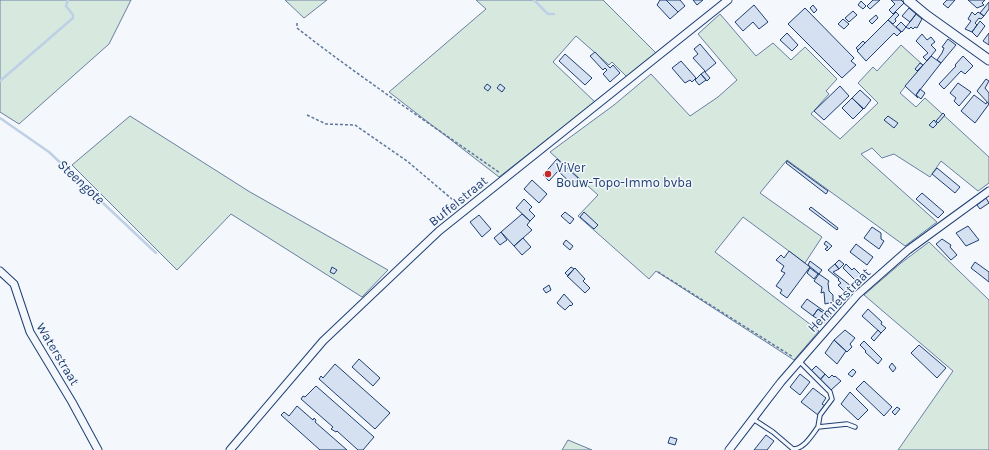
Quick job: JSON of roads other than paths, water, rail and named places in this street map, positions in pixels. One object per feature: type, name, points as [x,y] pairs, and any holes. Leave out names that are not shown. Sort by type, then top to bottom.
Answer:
[{"type":"street","name":"Buffelstraat","points":[[230,450],[323,341],[439,231],[728,0]]},
{"type":"street","points":[[908,0],[926,15],[989,60]]},
{"type":"street","name":"Hermietstraat","points":[[730,450],[799,361],[857,295],[908,250],[989,191]]},
{"type":"street","name":"Waterstraat","points":[[0,271],[14,284],[30,332],[72,402],[98,450]]},
{"type":"lane","points":[[753,419],[773,432],[793,449],[798,449],[802,446],[818,427],[820,415],[832,399],[830,392],[799,361]]},
{"type":"lane","points":[[818,427],[847,424],[855,427]]},
{"type":"waterway","points":[[0,81],[73,18],[73,15],[66,6],[68,0]]},
{"type":"waterway","points":[[534,0],[548,14],[554,14]]},
{"type":"waterway","name":"Steengote","points":[[0,118],[49,152],[156,253]]},
{"type":"place","name":"ViVer Bouw-Topo-Immo bvba","points":[[548,174]]}]
